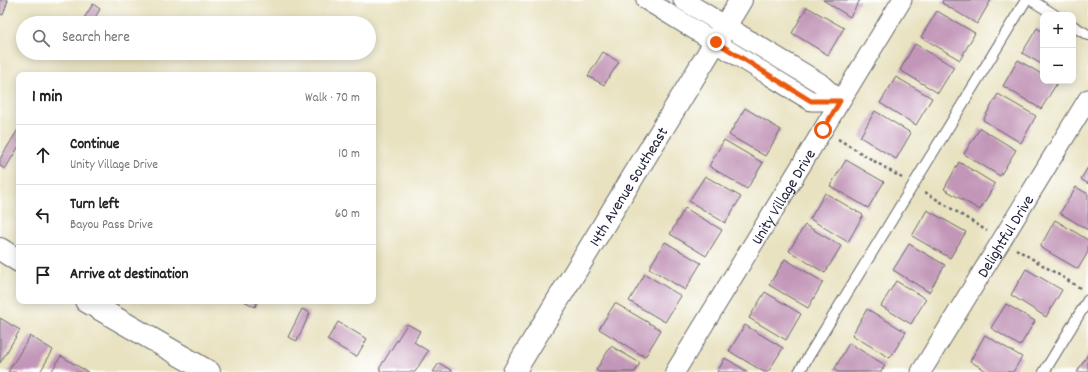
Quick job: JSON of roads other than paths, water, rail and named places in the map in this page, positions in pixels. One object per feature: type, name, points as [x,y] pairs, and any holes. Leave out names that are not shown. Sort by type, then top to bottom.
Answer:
[{"type":"street","points":[[646,0],[820,82],[840,101]]},
{"type":"street","points":[[683,0],[720,34]]},
{"type":"street","name":"14th Avenue Southeast","points":[[514,372],[741,0]]},
{"type":"street","name":"Unity Village Drive","points":[[675,372],[902,0]]},
{"type":"street","name":"Delightful Drive","points":[[921,372],[1088,99]]},
{"type":"street","points":[[0,249],[16,259]]},
{"type":"street","points":[[91,304],[209,372]]},
{"type":"lane","points":[[798,372],[1026,0]]},
{"type":"lane","points":[[1031,0],[1050,12]]},
{"type":"lane","points":[[1076,28],[1088,35]]},
{"type":"lane","points":[[1044,372],[1088,300]]}]
